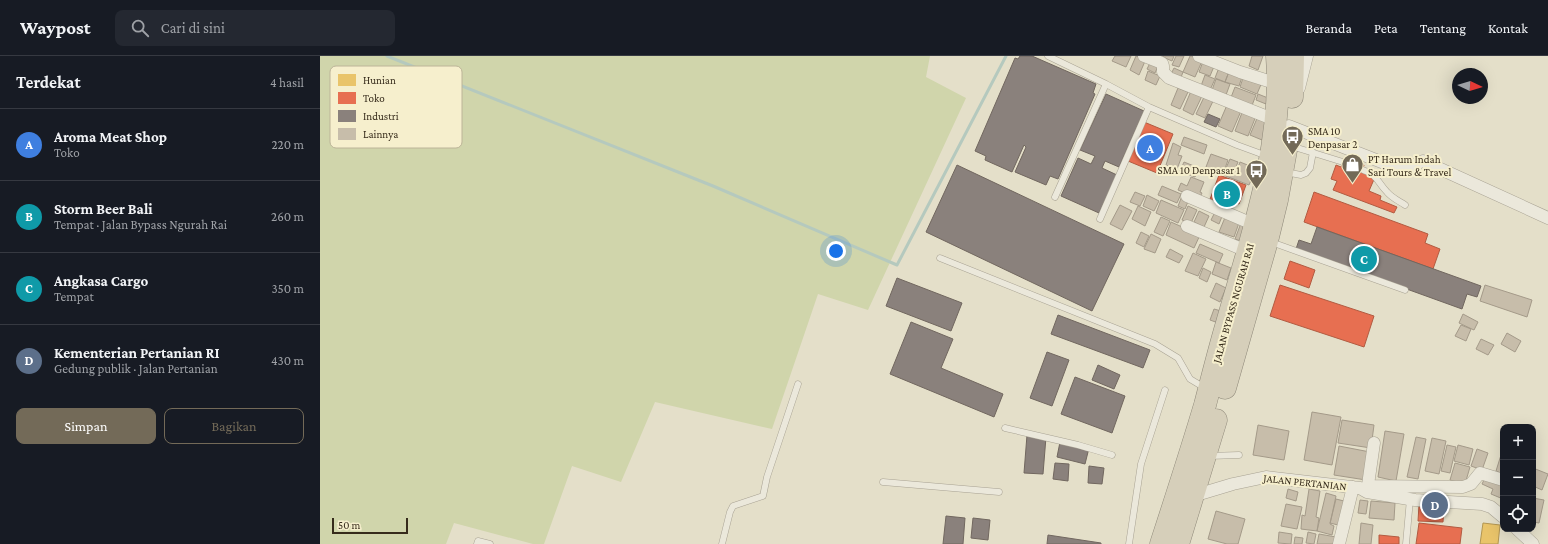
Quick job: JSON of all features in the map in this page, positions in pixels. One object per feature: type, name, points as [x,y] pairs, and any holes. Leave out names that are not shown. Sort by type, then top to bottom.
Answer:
[{"type":"highway","name":"JALAN BYPASS NGURAH RAI","points":[[1277,56],[1285,89]]},
{"type":"highway","name":"JALAN BYPASS NGURAH RAI","points":[[1161,544],[1184,507],[1205,457],[1281,144],[1285,89],[1293,56]]},
{"type":"highway","name":"JALAN BYPASS NGURAH RAI","points":[[1178,544],[1208,390],[1257,239]]},
{"type":"street","points":[[1144,56],[1162,63],[1163,72],[1169,78],[1281,144],[1402,170],[1406,170],[1423,161],[1548,218]]},
{"type":"street","points":[[1199,56],[1285,89],[1299,88],[1307,56]]},
{"type":"street","points":[[1187,196],[1257,239]]},
{"type":"street","points":[[1188,226],[1257,239]]},
{"type":"street","points":[[1339,544],[1362,488],[1374,443]]},
{"type":"street","points":[[1362,488],[1463,487],[1471,484],[1480,473],[1500,479]]},
{"type":"street","name":"JALAN PERTANIAN","points":[[1184,507],[1233,484],[1266,477],[1362,488],[1410,499],[1482,504],[1491,507],[1500,514]]},
{"type":"street","points":[[1520,532],[1533,544]]},
{"type":"lane","points":[[1048,56],[1150,107],[1237,144],[1281,144],[1343,162]]},
{"type":"lane","points":[[1055,197],[1106,84]]},
{"type":"lane","points":[[1100,219],[1150,107]]},
{"type":"lane","points":[[1281,144],[1301,175],[1306,173],[1310,168],[1312,152]]},
{"type":"lane","points":[[1363,170],[1373,173],[1392,197],[1405,205]]},
{"type":"lane","points":[[1257,239],[1405,290]]},
{"type":"lane","points":[[940,258],[1155,344],[1178,358],[1190,379],[1208,390]]},
{"type":"lane","points":[[722,544],[730,512],[733,506],[763,496],[767,477],[798,384]]},
{"type":"lane","points":[[1129,544],[1141,464],[1165,390]]},
{"type":"lane","points":[[1005,428],[1078,445],[1112,455]]},
{"type":"lane","points":[[1205,457],[1239,455]]},
{"type":"lane","points":[[883,482],[999,492]]},
{"type":"lane","points":[[1406,544],[1410,499]]},
{"type":"lane","points":[[477,544],[478,541],[490,544]]},
{"type":"green space","points":[[320,56],[930,56],[926,77],[966,98],[868,310],[818,294],[772,429],[655,402],[621,482],[572,466],[544,544],[533,544],[454,523],[446,544],[320,544]]},
{"type":"building: Hunian","points":[[1483,523],[1500,525],[1498,544],[1480,544]]},
{"type":"building: Toko","points":[[1144,122],[1173,134],[1157,173],[1128,161]]},
{"type":"building: Toko","name":"PT Harum Indah Sari Tours & Travel","points":[[1345,158],[1364,165],[1362,172],[1375,177],[1369,191],[1381,196],[1380,200],[1397,207],[1394,213],[1333,190],[1337,181],[1331,179],[1336,165],[1341,167]]},
{"type":"building: Toko","points":[[1219,175],[1246,185],[1239,204],[1232,202],[1229,210],[1209,202]]},
{"type":"building: Toko","points":[[1314,192],[1428,234],[1425,243],[1440,249],[1433,269],[1304,222]]},
{"type":"building: Toko","points":[[1290,261],[1315,270],[1309,288],[1284,279]]},
{"type":"building: Toko","points":[[1280,285],[1374,316],[1364,347],[1270,316]]},
{"type":"building: Toko","points":[[1419,505],[1444,506],[1443,522],[1418,521]]},
{"type":"building: Toko","points":[[1419,523],[1462,528],[1460,544],[1416,544]]},
{"type":"building: Toko","points":[[1379,535],[1399,537],[1399,544],[1379,544]]},
{"type":"building: Industri","points":[[1020,56],[1032,56],[1096,84],[1093,93],[1095,94],[1058,179],[1050,176],[1046,185],[1015,172],[1026,147],[1024,145],[1012,172],[985,160],[986,156],[975,151],[1015,58],[1018,59]]},
{"type":"building: Industri","points":[[1106,94],[1144,111],[1119,167],[1105,161],[1102,168],[1117,175],[1099,213],[1061,196],[1078,158],[1091,164],[1095,156],[1080,150]]},
{"type":"building: Industri","points":[[1208,114],[1220,119],[1216,127],[1204,122]]},
{"type":"building: Industri","points":[[957,165],[1124,244],[1092,311],[926,232]]},
{"type":"building: Industri","points":[[1317,227],[1481,286],[1477,297],[1467,294],[1462,309],[1296,249],[1299,240],[1311,244]]},
{"type":"building: Industri","points":[[897,278],[962,303],[951,331],[886,306]]},
{"type":"building: Industri","points":[[1058,315],[1150,350],[1143,368],[1051,334]]},
{"type":"building: Industri","points":[[911,322],[953,339],[941,368],[1003,394],[994,417],[890,374]]},
{"type":"building: Industri","points":[[1047,352],[1069,360],[1052,406],[1030,398]]},
{"type":"building: Industri","points":[[1098,365],[1120,375],[1114,389],[1092,380]]},
{"type":"building: Industri","points":[[1075,377],[1125,396],[1112,433],[1061,414]]},
{"type":"building: Industri","points":[[1027,435],[1046,437],[1043,474],[1024,473]]},
{"type":"building: Industri","points":[[1060,442],[1089,448],[1085,464],[1057,457]]},
{"type":"building: Industri","points":[[1055,463],[1069,464],[1068,481],[1053,479]]},
{"type":"building: Industri","points":[[1089,466],[1104,468],[1102,484],[1088,483]]},
{"type":"building: Industri","points":[[946,516],[965,518],[963,544],[943,544]]},
{"type":"building: Industri","points":[[973,518],[990,520],[988,540],[971,538]]},
{"type":"building: Industri","points":[[1048,535],[1101,543],[1101,544],[1047,544]]},
{"type":"building: Lainnya","points":[[1115,56],[1131,56],[1126,67],[1112,61]]},
{"type":"building: Lainnya","points":[[1136,56],[1146,59],[1139,75],[1130,70]]},
{"type":"building: Lainnya","points":[[1163,56],[1174,56],[1172,61]]},
{"type":"building: Lainnya","points":[[1176,56],[1184,56],[1179,67],[1172,65]]},
{"type":"building: Lainnya","points":[[1190,56],[1196,56],[1203,59],[1195,77],[1183,72]]},
{"type":"building: Lainnya","points":[[1252,56],[1263,56],[1258,70],[1249,66]]},
{"type":"building: Lainnya","points":[[1204,59],[1215,64],[1210,76],[1199,72]]},
{"type":"building: Lainnya","points":[[1151,61],[1159,64],[1155,73],[1147,69]]},
{"type":"building: Lainnya","points":[[1220,65],[1230,69],[1225,82],[1215,78]]},
{"type":"building: Lainnya","points":[[1174,68],[1183,72],[1180,80],[1170,76]]},
{"type":"building: Lainnya","points":[[1230,69],[1243,74],[1239,86],[1225,82]]},
{"type":"building: Lainnya","points":[[1148,71],[1160,76],[1156,85],[1145,80]]},
{"type":"building: Lainnya","points":[[1205,75],[1215,79],[1210,90],[1201,86]]},
{"type":"building: Lainnya","points":[[1244,75],[1262,82],[1257,94],[1240,87]]},
{"type":"building: Lainnya","points":[[1216,79],[1230,84],[1226,95],[1212,90]]},
{"type":"building: Lainnya","points":[[1235,87],[1256,95],[1251,108],[1230,100]]},
{"type":"building: Lainnya","points":[[1178,88],[1188,92],[1180,109],[1171,105]]},
{"type":"building: Lainnya","points":[[1191,91],[1202,96],[1193,115],[1183,110]]},
{"type":"building: Lainnya","points":[[1258,94],[1268,98],[1266,104],[1256,100]]},
{"type":"building: Lainnya","points":[[1205,95],[1214,99],[1205,118],[1196,114]]},
{"type":"building: Lainnya","points":[[1227,105],[1241,111],[1232,132],[1218,126]]},
{"type":"building: Lainnya","points":[[1243,110],[1256,116],[1248,136],[1235,131]]},
{"type":"building: Lainnya","points":[[1258,116],[1270,121],[1262,140],[1250,135]]},
{"type":"building: Lainnya","points":[[1184,137],[1207,145],[1204,154],[1181,145]]},
{"type":"building: Lainnya","points":[[1173,143],[1181,147],[1178,155],[1182,156],[1177,169],[1166,165]]},
{"type":"building: Lainnya","points":[[1211,154],[1228,160],[1223,174],[1206,167]]},
{"type":"building: Lainnya","points":[[1230,159],[1238,162],[1235,169],[1237,170],[1240,162],[1250,166],[1247,174],[1253,176],[1249,185],[1223,175]]},
{"type":"building: Lainnya","points":[[1184,162],[1199,168],[1195,177],[1180,171]]},
{"type":"building: Lainnya","points":[[1191,177],[1204,182],[1199,199],[1178,190],[1181,183],[1187,186]]},
{"type":"building: Lainnya","points":[[1162,186],[1181,194],[1177,203],[1158,195]]},
{"type":"building: Lainnya","points":[[1135,192],[1145,196],[1140,206],[1130,202]]},
{"type":"building: Lainnya","points":[[1147,195],[1159,201],[1154,211],[1143,206]]},
{"type":"building: Lainnya","points":[[1182,196],[1189,199],[1185,209],[1178,206]]},
{"type":"building: Lainnya","points":[[1161,200],[1184,210],[1178,223],[1156,213]]},
{"type":"building: Lainnya","points":[[1120,205],[1132,211],[1122,230],[1110,224]]},
{"type":"building: Lainnya","points":[[1138,206],[1151,212],[1145,226],[1132,219]]},
{"type":"building: Lainnya","points":[[1188,206],[1197,210],[1191,223],[1182,220]]},
{"type":"building: Lainnya","points":[[1216,210],[1223,214],[1219,224],[1211,220]]},
{"type":"building: Lainnya","points":[[1199,211],[1209,216],[1204,227],[1194,222]]},
{"type":"building: Lainnya","points":[[1226,215],[1240,220],[1234,237],[1219,232]]},
{"type":"building: Lainnya","points":[[1161,217],[1170,221],[1163,236],[1154,232]]},
{"type":"building: Lainnya","points":[[1171,222],[1200,235],[1194,248],[1166,235]]},
{"type":"building: Lainnya","points":[[1241,223],[1250,226],[1244,242],[1235,239]]},
{"type":"building: Lainnya","points":[[1141,232],[1149,236],[1144,247],[1136,243]]},
{"type":"building: Lainnya","points":[[1151,234],[1161,239],[1155,253],[1144,249]]},
{"type":"building: Lainnya","points":[[1200,244],[1223,254],[1219,263],[1196,253]]},
{"type":"building: Lainnya","points":[[1170,249],[1183,256],[1179,263],[1166,257]]},
{"type":"building: Lainnya","points":[[1193,253],[1206,259],[1198,276],[1185,271]]},
{"type":"building: Lainnya","points":[[1216,262],[1231,268],[1227,280],[1212,274]]},
{"type":"building: Lainnya","points":[[1203,268],[1211,272],[1207,282],[1199,278]]},
{"type":"building: Lainnya","points":[[1216,283],[1226,288],[1220,302],[1210,297]]},
{"type":"building: Lainnya","points":[[1485,285],[1532,300],[1527,317],[1480,301]]},
{"type":"building: Lainnya","points":[[1214,309],[1225,312],[1221,324],[1210,320]]},
{"type":"building: Lainnya","points":[[1463,314],[1478,322],[1474,330],[1459,323]]},
{"type":"building: Lainnya","points":[[1461,325],[1471,329],[1466,341],[1455,336]]},
{"type":"building: Lainnya","points":[[1507,333],[1521,341],[1515,352],[1501,344]]},
{"type":"building: Lainnya","points":[[1481,339],[1494,345],[1488,355],[1476,349]]},
{"type":"building: Lainnya","points":[[1312,412],[1341,417],[1332,465],[1304,460]]},
{"type":"building: Lainnya","points":[[1342,420],[1374,425],[1371,448],[1338,443]]},
{"type":"building: Lainnya","points":[[1258,425],[1289,431],[1284,460],[1253,455]]},
{"type":"building: Lainnya","points":[[1385,431],[1404,434],[1396,481],[1378,477]]},
{"type":"building: Lainnya","points":[[1416,437],[1426,439],[1418,479],[1407,477]]},
{"type":"building: Lainnya","points":[[1432,438],[1446,441],[1439,474],[1425,471]]},
{"type":"building: Lainnya","points":[[1447,445],[1456,447],[1450,473],[1441,471]]},
{"type":"building: Lainnya","points":[[1458,445],[1473,449],[1469,465],[1454,461]]},
{"type":"building: Lainnya","points":[[1339,446],[1370,452],[1366,480],[1334,475]]},
{"type":"building: Lainnya","points":[[1477,449],[1488,453],[1482,470],[1471,466]]},
{"type":"building: Lainnya","points":[[1500,458],[1500,473],[1496,471]]},
{"type":"building: Lainnya","points":[[1455,463],[1470,467],[1465,484],[1450,480]]},
{"type":"building: Lainnya","points":[[1536,469],[1548,474],[1542,490],[1536,487]]},
{"type":"building: Lainnya","points":[[1486,476],[1500,482],[1500,498],[1491,494],[1493,489],[1482,484]]},
{"type":"building: Lainnya","points":[[1288,489],[1298,492],[1296,501],[1286,498]]},
{"type":"building: Lainnya","points":[[1309,489],[1320,491],[1316,517],[1319,518],[1317,531],[1301,529],[1302,515],[1305,516]]},
{"type":"building: Lainnya","points":[[1326,493],[1336,496],[1330,524],[1334,526],[1332,535],[1317,531]]},
{"type":"building: Lainnya","points":[[1336,499],[1348,502],[1342,526],[1330,523]]},
{"type":"building: Lainnya","points":[[1536,499],[1544,500],[1539,523],[1536,522]]},
{"type":"building: Lainnya","points":[[1360,500],[1368,501],[1366,514],[1358,513]]},
{"type":"building: Lainnya","points":[[1371,501],[1395,503],[1394,520],[1369,518]]},
{"type":"building: Lainnya","points":[[1286,504],[1302,507],[1297,529],[1281,526]]},
{"type":"building: Lainnya","points":[[1216,511],[1245,519],[1238,544],[1227,544],[1208,539]]},
{"type":"building: Lainnya","points":[[1361,523],[1373,525],[1371,544],[1359,544]]},
{"type":"building: Lainnya","points":[[1279,532],[1292,534],[1291,544],[1278,543]]},
{"type":"building: Lainnya","points":[[1308,532],[1316,534],[1314,544],[1306,543]]},
{"type":"building: Lainnya","points":[[1319,534],[1336,537],[1335,544],[1317,544]]},
{"type":"building: Lainnya","points":[[1295,537],[1303,538],[1302,544],[1294,544]]},
{"type":"waterway","points":[[387,56],[412,66]]},
{"type":"waterway","points":[[462,86],[713,186],[897,265],[1006,56]]},
{"type":"place","name":"Aroma Meat Shop","points":[[1150,148]]},
{"type":"place","name":"SMA 10 Denpasar 2","points":[[1293,156]]},
{"type":"place","name":"PT Harum Indah Sari Tours & Travel","points":[[1353,184]]},
{"type":"place","name":"SMA 10 Denpasar 1","points":[[1256,190]]},
{"type":"place","name":"Storm Beer Bali","points":[[1227,194]]},
{"type":"place","name":"Angkasa Cargo","points":[[1364,259]]},
{"type":"place","name":"Kementerian Pertanian RI","points":[[1435,505]]}]
